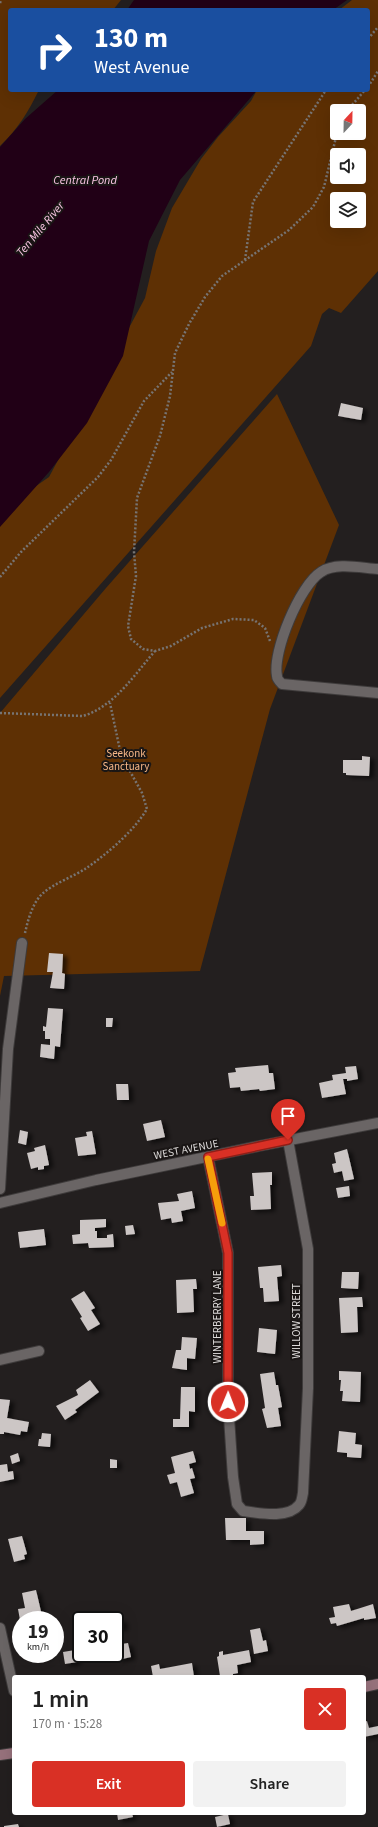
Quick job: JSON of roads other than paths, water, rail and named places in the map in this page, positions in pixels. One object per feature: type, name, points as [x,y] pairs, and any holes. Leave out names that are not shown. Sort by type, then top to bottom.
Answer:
[{"type":"main road","points":[[366,1687],[378,1684]]},
{"type":"main road","points":[[0,1755],[12,1753]]},
{"type":"street","points":[[378,569],[334,567],[322,571],[313,578],[298,601],[286,627],[277,656],[277,677],[282,684],[378,693]]},
{"type":"street","points":[[0,1189],[8,1049],[22,943]]},
{"type":"street","name":"WEST AVENUE","points":[[0,1203],[96,1180],[378,1123]]},
{"type":"street","name":"WILLOW STREET","points":[[288,1140],[308,1249],[308,1388],[305,1479],[300,1504]]},
{"type":"street","name":"WINTERBERRY LANE","points":[[208,1157],[228,1253],[228,1402],[233,1478],[237,1504],[243,1511],[286,1513],[295,1509],[300,1504]]},
{"type":"street","points":[[0,1360],[39,1351]]},
{"type":"street","points":[[0,1628],[12,1682]]},
{"type":"water","points":[[134,0],[347,0],[336,8],[128,8]]},
{"type":"water","name":"Central Pond","points":[[56,92],[255,92],[180,180],[149,241],[123,356],[87,423],[49,472],[0,527],[0,147],[25,119]]},
{"type":"water label","name":"Ten Mile River","points":[[40,229]]},
{"type":"park label","name":"Seekonk Sanctuary","points":[[126,759]]}]
